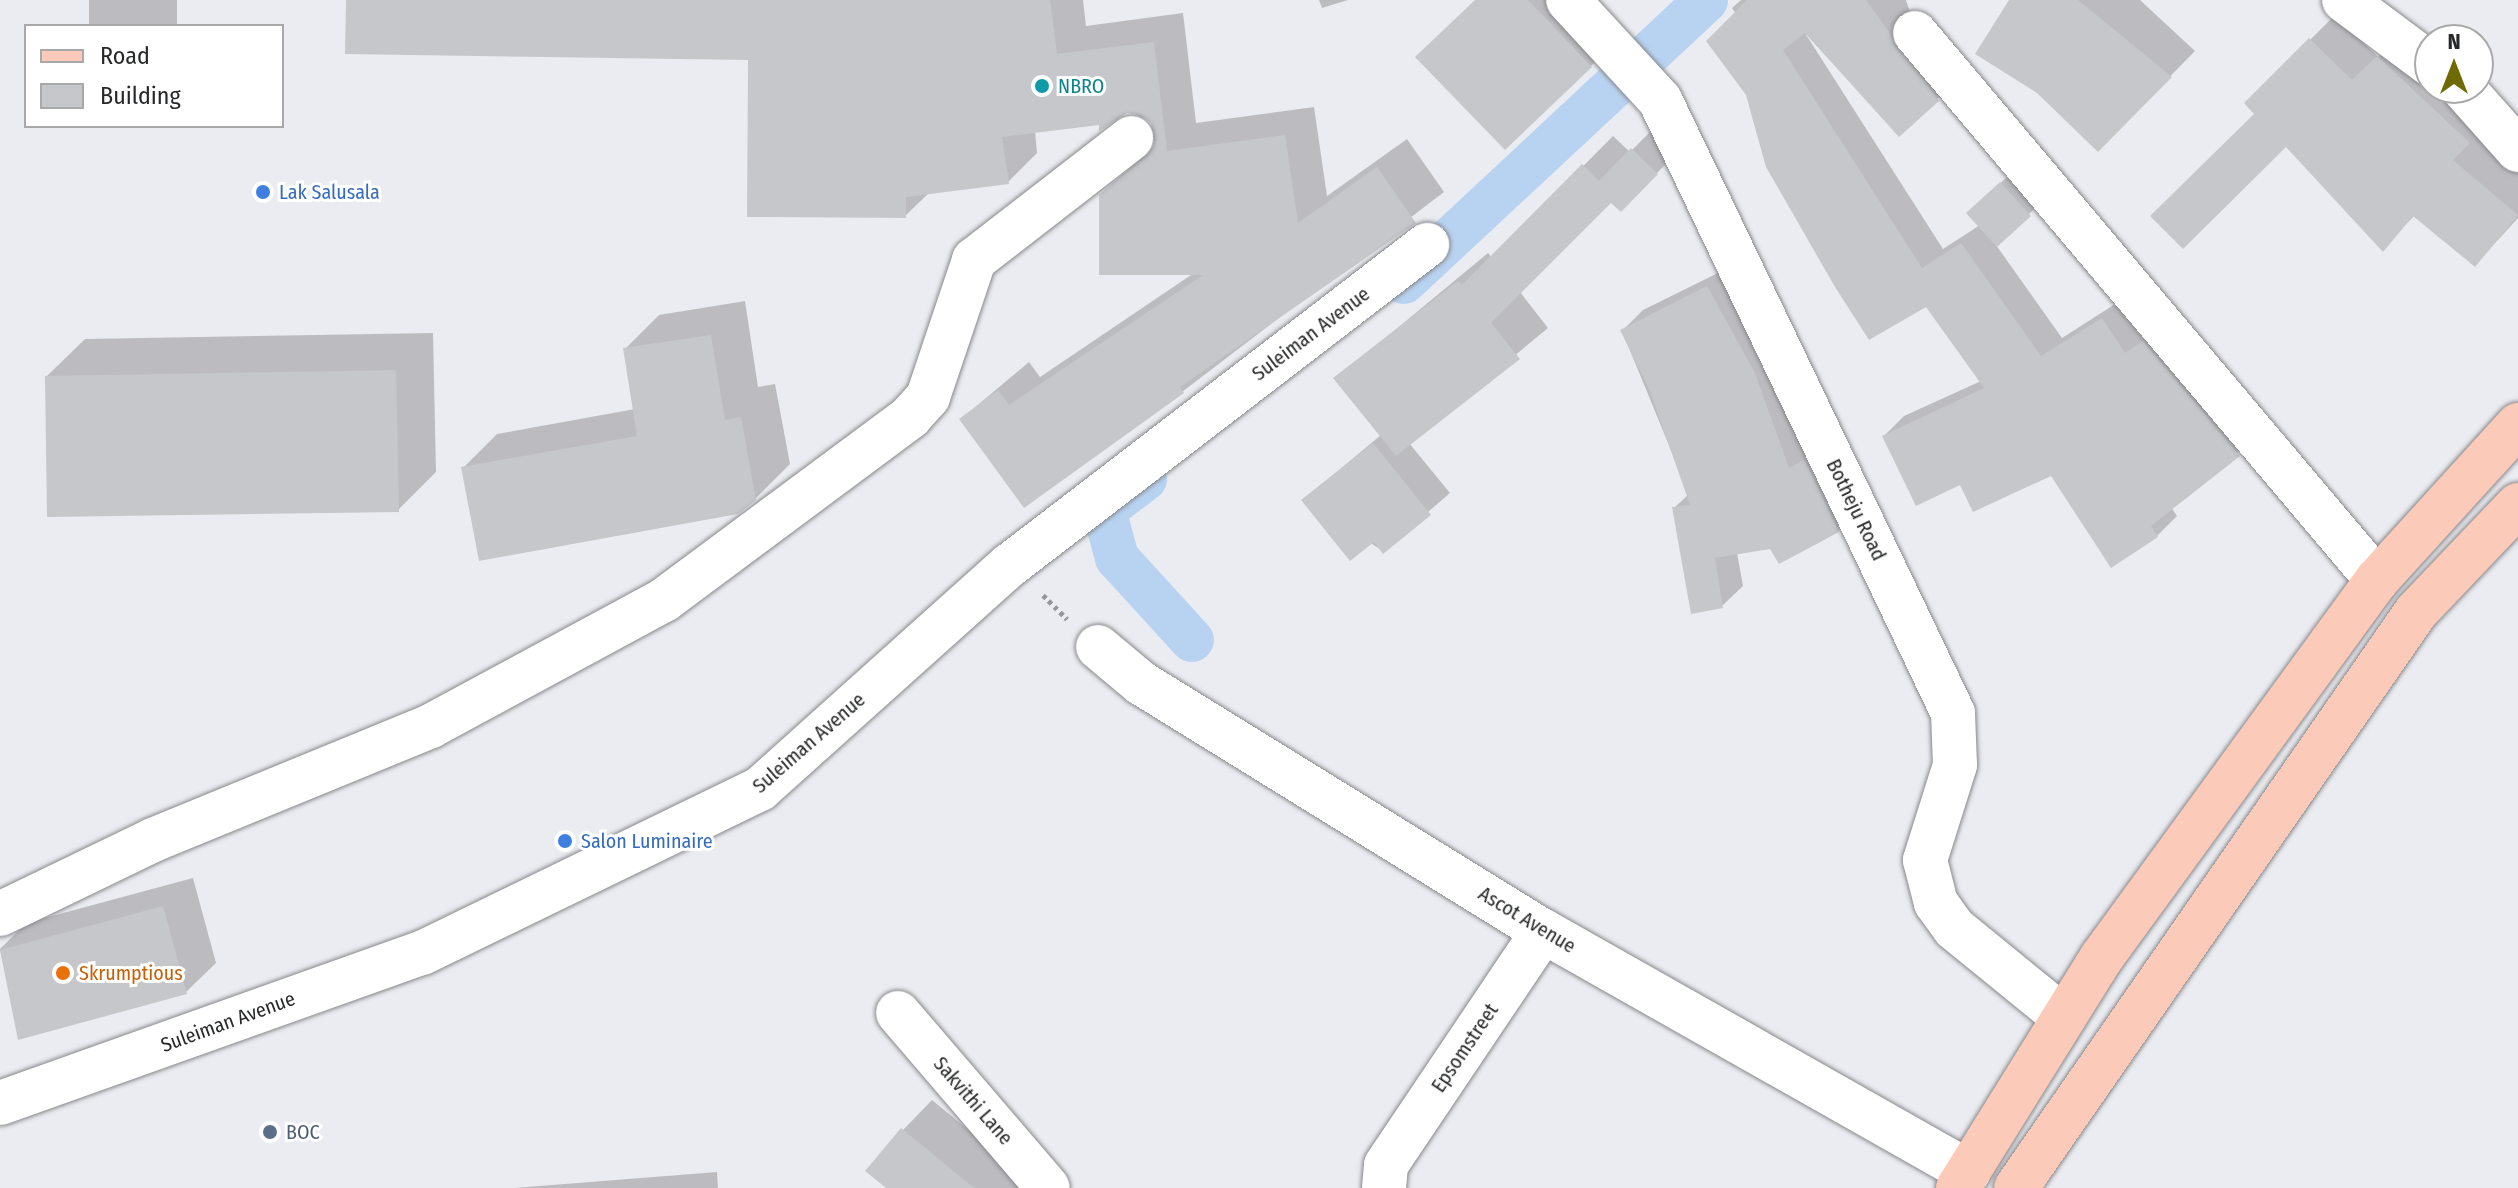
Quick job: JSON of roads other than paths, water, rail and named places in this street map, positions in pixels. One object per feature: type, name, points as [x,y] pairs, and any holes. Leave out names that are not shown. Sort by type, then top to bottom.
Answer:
[{"type":"main road","points":[[1964,1180],[2062,1016],[2377,580],[2518,425]]},
{"type":"main road","points":[[2016,1188],[2416,612],[2518,505]]},
{"type":"street","name":"Botheju Road","points":[[1568,0],[1609,37],[1660,100],[1953,713],[1955,765],[1925,860],[1936,903],[1954,928],[2062,1016]]},
{"type":"street","points":[[2344,0],[2414,52]]},
{"type":"street","points":[[1915,33],[2377,580]]},
{"type":"street","points":[[2477,104],[2518,150]]},
{"type":"street","points":[[0,914],[153,840],[431,726],[664,600],[910,417],[928,397],[974,260],[1131,138]]},
{"type":"street","name":"Suleiman Avenue","points":[[0,1103],[422,953],[760,789],[1010,565],[1427,245]]},
{"type":"street","name":"Ascot Avenue","points":[[1098,647],[1141,683],[1543,931],[1964,1180]]},
{"type":"street","name":"Epsomstreet","points":[[1385,1176],[1543,931]]},
{"type":"street","name":"Sakvithi Lane","points":[[898,1013],[1048,1188]]},
{"type":"waterway","points":[[1404,282],[1706,0]]},
{"type":"waterway","points":[[1145,479],[1104,510],[1117,558],[1192,640]]},
{"type":"place","name":"NBRO","points":[[1042,86]]},
{"type":"place","name":"Lak Salusala","points":[[263,192]]},
{"type":"place","name":"Salon Luminaire","points":[[565,841]]},
{"type":"place","name":"Skrumptious","points":[[63,973]]},
{"type":"place","name":"BOC","points":[[270,1132]]}]
